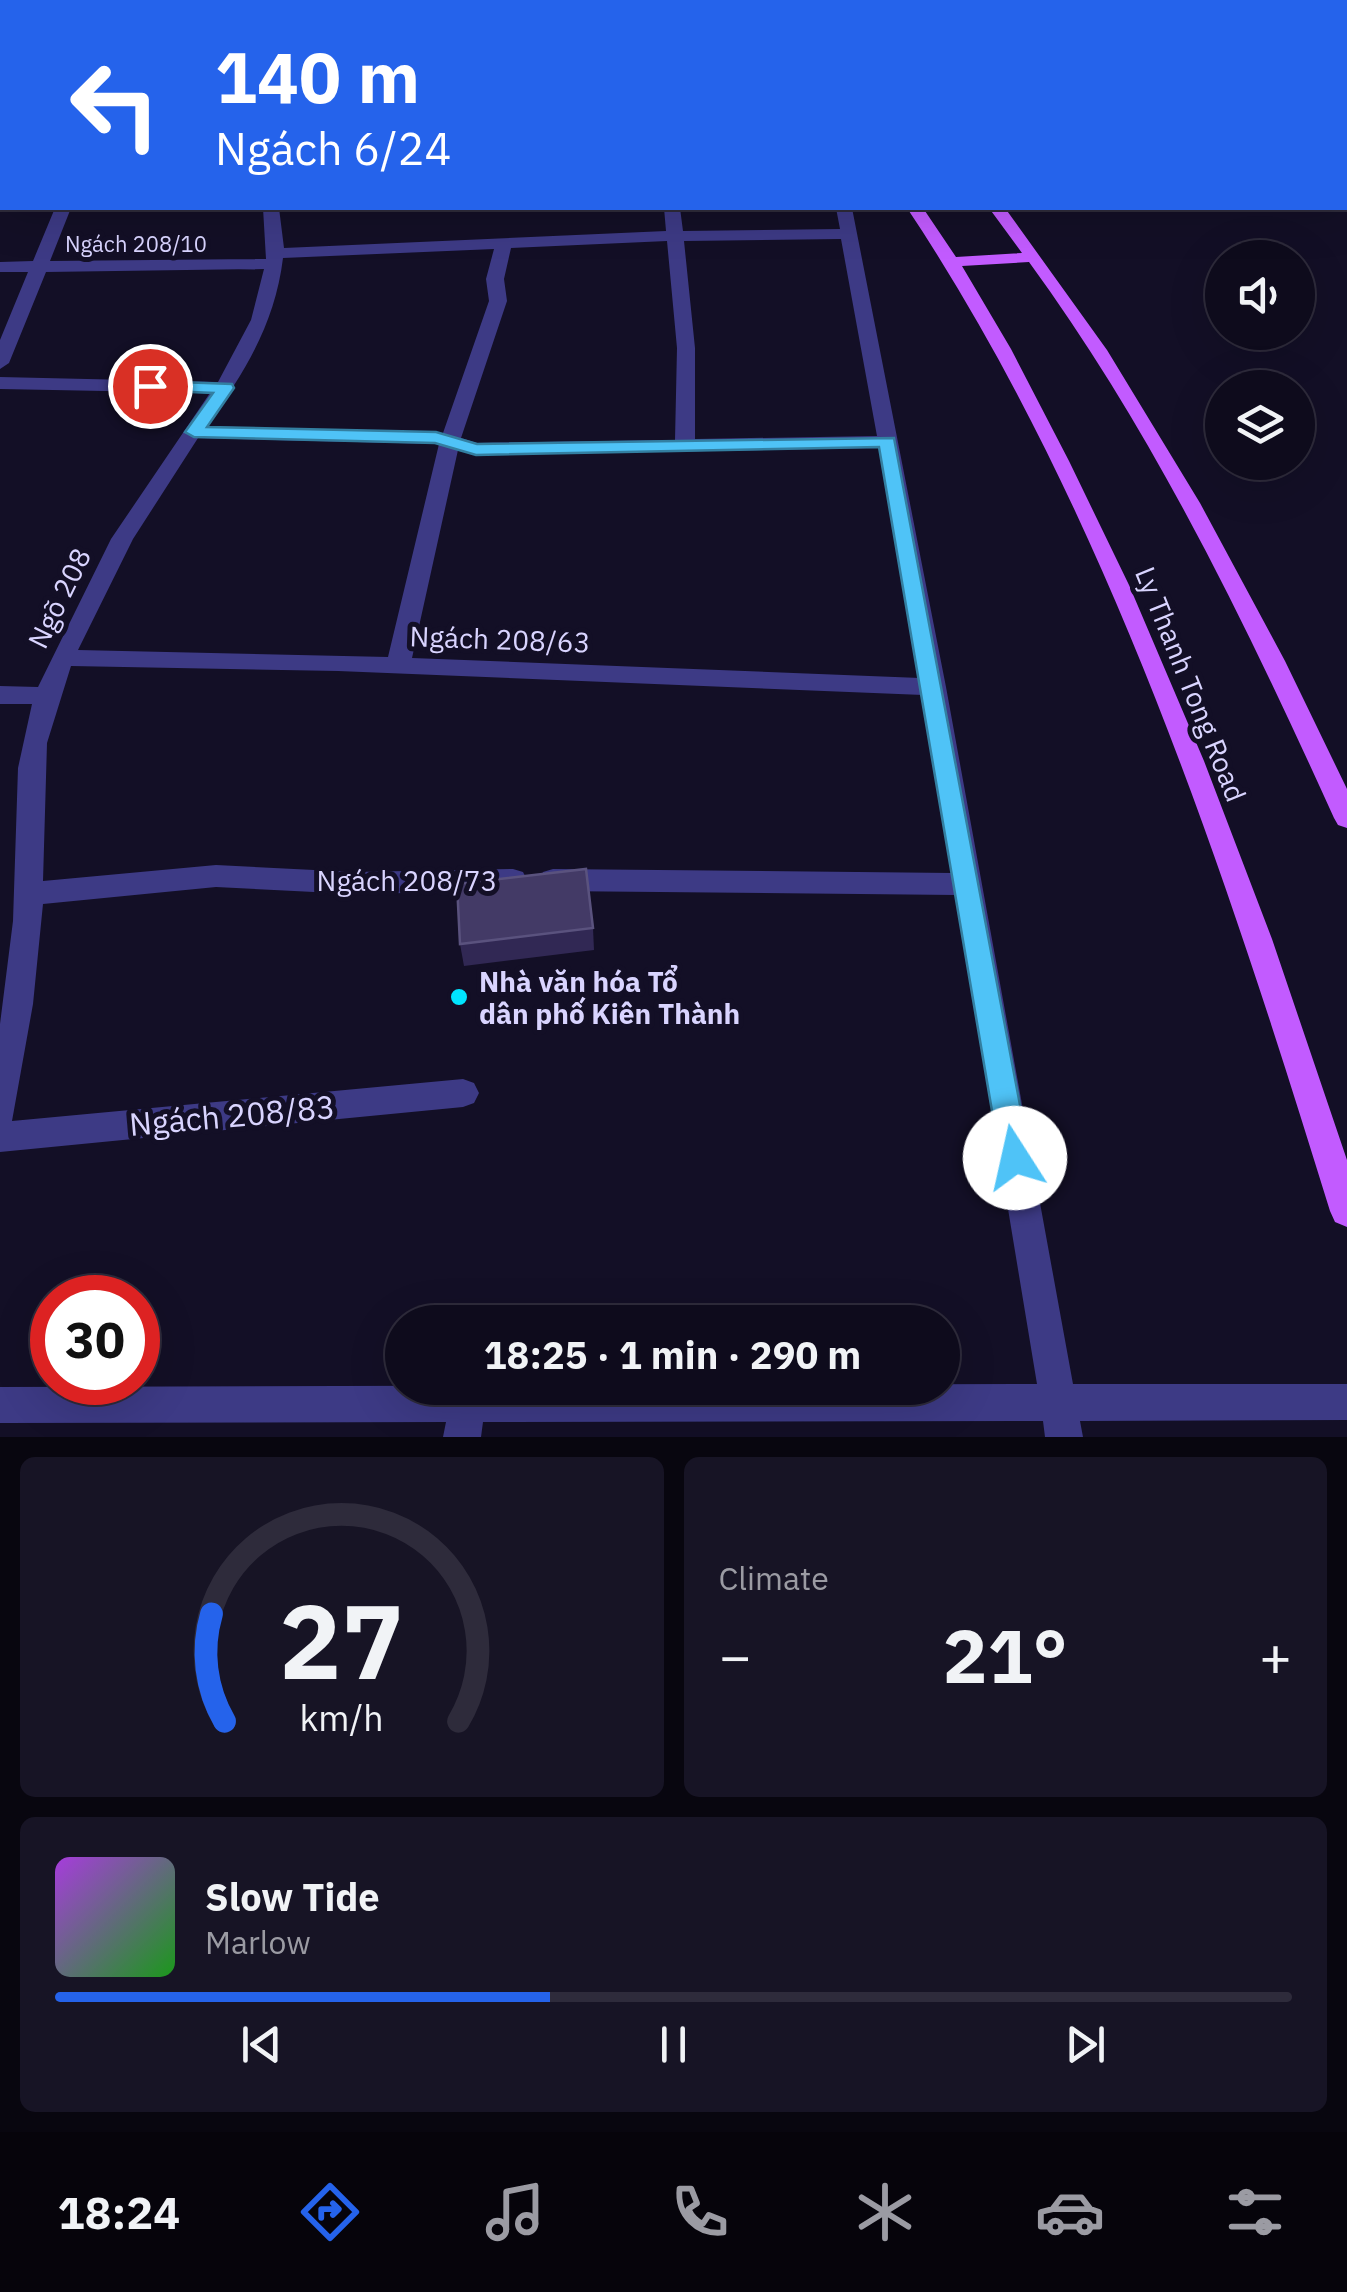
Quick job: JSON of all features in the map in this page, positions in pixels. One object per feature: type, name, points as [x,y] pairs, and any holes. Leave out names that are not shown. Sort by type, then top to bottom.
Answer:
[{"type":"main road","name":"Ly Thanh Tong Road","points":[[916,210],[950,262],[1052,444],[1145,642],[1246,905],[1347,1212]]},
{"type":"main road","points":[[999,210],[1100,356],[1198,523],[1258,632],[1347,818]]},
{"type":"main road","points":[[950,262],[1033,256]]},
{"type":"street","points":[[0,363],[62,210]]},
{"type":"street","name":"Ngõ 208","points":[[0,1112],[30,894],[28,781],[37,725],[63,658],[122,536],[226,388],[255,335],[274,259],[271,210]]},
{"type":"street","points":[[672,210],[686,348],[685,445]]},
{"type":"street","points":[[846,221],[934,687],[1061,1420]]},
{"type":"street","name":"Ngách 208/10","points":[[0,267],[274,259],[672,236],[846,221]]},
{"type":"street","points":[[398,665],[450,441],[498,301],[495,279],[503,245]]},
{"type":"street","points":[[0,383],[226,388]]},
{"type":"street","points":[[194,432],[436,437],[476,449],[888,442]]},
{"type":"street","name":"Ngách 208/63","points":[[63,658],[398,665],[934,687]]},
{"type":"street","points":[[0,695],[47,696]]},
{"type":"street","name":"Ngách 208/73","points":[[30,894],[216,876],[354,883],[568,880],[966,884]]},
{"type":"street","name":"Ngách 208/83","points":[[0,1136],[464,1093]]},
{"type":"street","points":[[0,1405],[465,1421],[1061,1420],[1347,1402]]},
{"type":"building","points":[[586,869],[593,928],[460,944],[457,884]]},
{"type":"place","name":"Nhà văn hóa Tổ dân phố Kiên Thành","points":[[459,997]]},
{"type":"route","points":[[150,386],[226,388],[194,432],[436,437],[476,449],[888,442],[1015,1158]]}]
